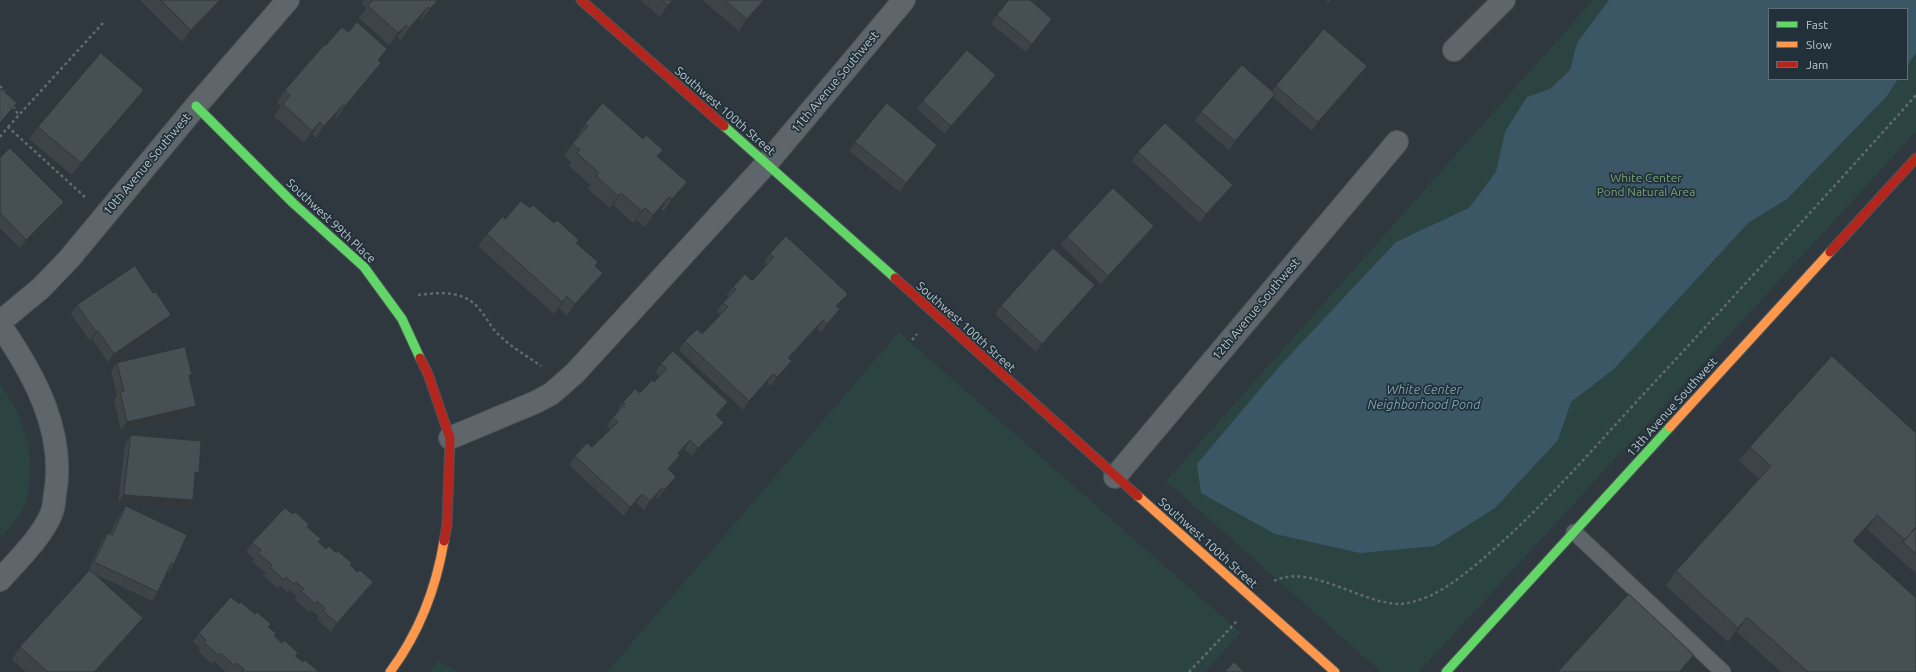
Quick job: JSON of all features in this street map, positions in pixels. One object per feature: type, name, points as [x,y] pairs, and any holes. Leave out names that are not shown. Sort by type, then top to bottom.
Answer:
[{"type":"street","name":"10th Avenue Southwest","points":[[0,323],[41,288],[69,259],[196,106],[288,0]]},
{"type":"street","name":"Southwest 100th Street","points":[[581,0],[767,163],[1115,477],[1335,672]]},
{"type":"street","name":"11th Avenue Southwest","points":[[450,438],[536,402],[551,394],[576,373],[767,163],[904,0]]},
{"type":"street","points":[[1454,50],[1504,0]]},
{"type":"street","name":"Southwest 99th Place","points":[[196,106],[293,203],[364,267],[402,319],[428,374],[450,438]]},
{"type":"street","name":"12th Avenue Southwest","points":[[1115,477],[1397,142]]},
{"type":"street","name":"13th Avenue Southwest","points":[[1446,672],[1916,158]]},
{"type":"street","points":[[0,323],[25,361],[46,407],[56,441],[58,478],[52,512],[33,543],[0,580]]},
{"type":"street","points":[[390,672],[405,652],[411,640],[423,615],[439,572],[447,525],[450,438]]},
{"type":"lane","points":[[1574,532],[1723,672]]},
{"type":"path","points":[[0,137],[103,23]]},
{"type":"path","points":[[0,86],[8,98]]},
{"type":"path","points":[[1270,585],[1276,579],[1295,576],[1317,579],[1370,600],[1400,604],[1430,596],[1465,575],[1521,525],[1586,457],[1794,232],[1916,95]]},
{"type":"path","points":[[12,104],[19,116]]},
{"type":"path","points":[[8,127],[87,198]]},
{"type":"path","points":[[418,294],[439,292],[455,294],[469,299],[480,309],[498,335],[546,370]]},
{"type":"path","points":[[1189,672],[1235,623]]},
{"type":"green space","name":"White Center Neighborhood Pond","points":[[1593,0],[1916,0],[1916,132],[1419,672],[1381,672],[1166,481]]},
{"type":"green space","points":[[899,332],[1241,633],[1205,672],[607,672]]},
{"type":"green space","points":[[0,384],[18,414],[29,448],[31,470],[29,492],[22,512],[0,539]]},
{"type":"green space","points":[[438,661],[458,672],[429,672]]},
{"type":"water","name":"White Center Neighborhood Pond","points":[[1609,0],[1916,0],[1916,53],[1908,65],[1908,8],[1768,8],[1768,80],[1897,80],[1887,96],[1787,199],[1748,223],[1614,369],[1571,402],[1558,440],[1495,508],[1435,546],[1360,553],[1275,534],[1201,493],[1197,464],[1278,368],[1396,242],[1469,208],[1496,172],[1505,132],[1527,97],[1550,89],[1570,70],[1577,43]]},
{"type":"building","points":[[161,0],[220,0],[191,30]]},
{"type":"building","points":[[373,0],[438,0],[430,9],[428,7],[409,28],[406,25],[398,33],[368,6]]},
{"type":"building","points":[[662,0],[673,0],[668,5]]},
{"type":"building","points":[[725,0],[764,0],[747,19]]},
{"type":"building","points":[[1009,0],[1030,0],[1052,19],[1032,44],[997,15]]},
{"type":"building","points":[[357,22],[387,49],[378,60],[381,63],[345,106],[343,105],[324,126],[320,122],[312,131],[283,104],[290,95],[285,90],[324,45],[325,46],[342,27],[348,32]]},
{"type":"building","points":[[1324,29],[1367,66],[1318,122],[1276,86]]},
{"type":"building","points":[[967,50],[996,75],[951,126],[923,101]]},
{"type":"building","points":[[101,53],[144,90],[81,163],[38,127]]},
{"type":"building","points":[[1242,65],[1275,94],[1235,141],[1201,112]]},
{"type":"building","points":[[0,88],[17,103],[0,123]]},
{"type":"building","points":[[603,103],[643,139],[646,135],[663,150],[657,156],[687,182],[672,199],[669,197],[653,215],[645,208],[642,211],[621,193],[618,196],[596,176],[599,173],[577,153],[580,150],[572,144],[588,126],[585,124]]},
{"type":"building","points":[[887,103],[937,145],[906,183],[855,142]]},
{"type":"building","points":[[1165,123],[1233,185],[1206,214],[1138,152]]},
{"type":"building","points":[[10,148],[64,202],[26,240],[0,213],[0,158]]},
{"type":"building","points":[[1113,188],[1154,226],[1108,276],[1067,237]]},
{"type":"building","points":[[521,201],[530,208],[533,205],[554,223],[557,220],[579,240],[576,243],[598,262],[595,266],[603,273],[575,304],[567,296],[562,302],[487,234],[503,216],[505,219]]},
{"type":"building","points":[[786,236],[848,294],[836,306],[840,309],[827,324],[823,320],[788,358],[792,361],[777,377],[773,374],[749,401],[685,341],[697,329],[702,334],[728,307],[723,303],[736,289],[733,287],[745,274],[752,281],[774,257],[770,254]]},
{"type":"building","points":[[1053,248],[1095,285],[1042,344],[1001,306]]},
{"type":"building","points":[[135,266],[153,293],[156,292],[171,315],[114,354],[77,305]]},
{"type":"building","points":[[185,347],[192,375],[189,375],[196,406],[127,422],[120,392],[124,391],[117,363]]},
{"type":"building","points":[[673,351],[728,402],[716,415],[724,423],[698,448],[690,440],[678,453],[680,455],[668,469],[676,477],[664,490],[662,488],[650,501],[642,494],[630,507],[575,456],[587,443],[592,447],[618,422],[613,417],[625,404],[623,402],[635,389],[640,393],[652,380],[654,382],[667,369],[661,364]]},
{"type":"building","points":[[1832,356],[1916,433],[1916,527],[1905,540],[1877,515],[1853,541],[1916,598],[1916,672],[1808,672],[1747,617],[1738,628],[1676,571],[1771,466],[1750,447]]},
{"type":"building","points":[[131,435],[201,441],[199,473],[195,472],[193,500],[124,495]]},
{"type":"building","points":[[126,506],[187,535],[174,564],[171,563],[158,592],[94,562],[108,533],[112,535]]},
{"type":"building","points":[[285,508],[293,514],[295,512],[309,524],[307,527],[321,539],[318,542],[326,549],[329,546],[336,553],[338,551],[352,563],[350,565],[357,572],[360,570],[373,582],[337,623],[323,611],[325,608],[317,601],[315,604],[301,591],[304,589],[296,582],[294,584],[286,577],[284,580],[270,567],[272,565],[258,553],[261,550],[252,543]]},
{"type":"building","points":[[1916,528],[1916,554],[1903,542]]},
{"type":"building","points":[[90,570],[143,618],[94,672],[48,672],[20,647]]},
{"type":"building","points":[[1629,594],[1694,655],[1679,672],[1558,672]]},
{"type":"building","points":[[231,597],[239,604],[241,602],[255,614],[257,612],[271,624],[268,627],[276,633],[274,636],[282,643],[284,640],[298,653],[295,656],[303,662],[305,660],[319,672],[242,672],[244,669],[236,663],[234,665],[220,653],[218,655],[204,643],[206,640],[199,633]]},
{"type":"building","points":[[1234,662],[1244,672],[1225,672]]},
{"type":"traffic: fast","points":[[196,106],[293,203],[364,267],[402,319],[420,358]]},
{"type":"traffic: fast","points":[[724,126],[895,278]]},
{"type":"traffic: fast","points":[[1446,672],[1670,427]]},
{"type":"traffic: slow","points":[[1670,427],[1830,252]]},
{"type":"traffic: slow","points":[[1138,496],[1335,672]]},
{"type":"traffic: slow","points":[[390,672],[410,642],[425,610],[441,559],[444,541]]},
{"type":"traffic: jam","points":[[581,0],[724,126]]},
{"type":"traffic: jam","points":[[1830,252],[1916,158]]},
{"type":"traffic: jam","points":[[895,278],[1138,496]]},
{"type":"traffic: jam","points":[[420,358],[428,374],[450,438],[447,525],[444,541]]},
{"type":"park label","name":"White Center Pond Natural Area","points":[[1646,185]]}]
